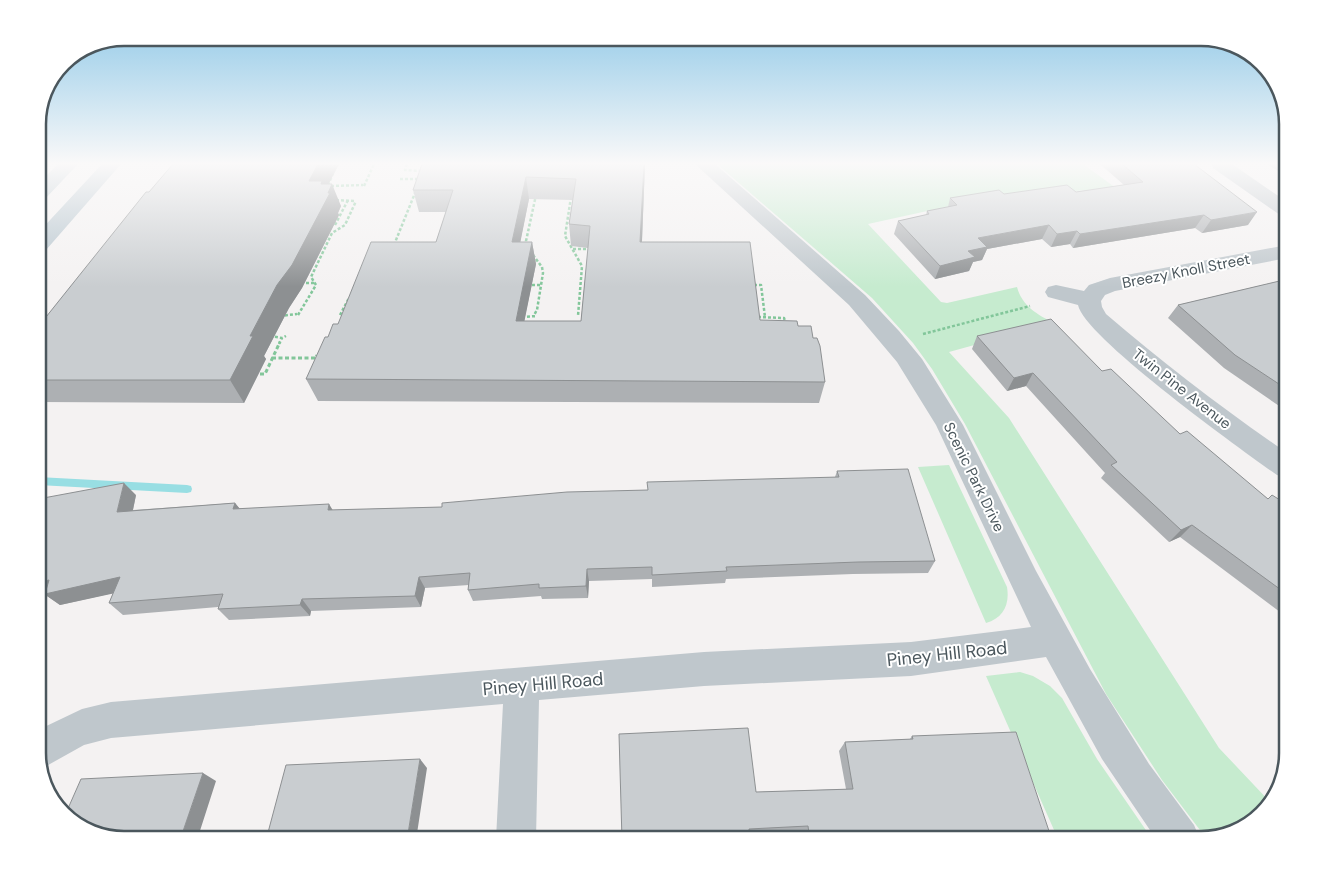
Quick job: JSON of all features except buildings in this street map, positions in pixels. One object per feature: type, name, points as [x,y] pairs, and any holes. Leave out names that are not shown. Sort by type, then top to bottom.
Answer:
[{"type":"main road","points":[[46,236],[75,205]]},
{"type":"street","name":"Scenic Park Drive","points":[[750,205],[857,300],[881,324],[912,364],[952,431],[1055,640],[1111,740],[1173,831]]},
{"type":"street","name":"Breezy Knoll Street","points":[[1089,300],[1097,290],[1110,285],[1279,254]]},
{"type":"street","points":[[1056,292],[1089,300]]},
{"type":"street","name":"Twin Pine Avenue","points":[[1089,300],[1090,308],[1098,320],[1139,356],[1224,423],[1279,461]]},
{"type":"street","name":"Piney Hill Road","points":[[46,745],[77,729],[111,720],[732,668],[911,659],[1055,640]]},
{"type":"street","points":[[516,831],[522,686]]},
{"type":"path","points":[[335,224],[345,205]]},
{"type":"path","points":[[315,284],[310,277],[334,231],[345,225],[354,205]]},
{"type":"path","points":[[393,247],[410,205]]},
{"type":"path","points":[[514,317],[535,316],[537,310],[542,268],[528,249],[526,241],[534,205]]},
{"type":"path","points":[[575,207],[569,207],[565,236],[581,263],[582,284],[578,311],[580,316]]},
{"type":"path","points":[[409,208],[416,208]]},
{"type":"path","points":[[520,241],[526,241]]},
{"type":"path","points":[[572,249],[592,249]]},
{"type":"path","points":[[306,283],[315,284]]},
{"type":"path","points":[[272,316],[298,314],[306,303],[315,284]]},
{"type":"path","points":[[582,284],[588,284]]},
{"type":"path","points":[[532,285],[541,285]]},
{"type":"path","points":[[751,285],[761,285],[765,317]]},
{"type":"path","points":[[342,315],[341,312],[350,295]]},
{"type":"path","points":[[920,335],[1030,306]]},
{"type":"path","points":[[756,317],[784,318],[787,331]]},
{"type":"path","points":[[261,336],[282,338],[286,336]]},
{"type":"path","points":[[260,374],[265,374],[282,338]]},
{"type":"path","points":[[272,358],[316,358],[320,350]]},
{"type":"green space","points":[[764,205],[955,205],[868,224],[941,302],[947,303],[1017,287],[1019,294],[1027,305],[1054,323],[949,352],[1009,418],[1219,748],[1265,797],[1248,815],[1230,825],[1201,831],[1162,780],[1106,694],[965,424],[932,369],[913,343],[872,298]]},
{"type":"green space","points":[[949,465],[1007,587],[1008,594],[1004,610],[997,618],[986,623],[918,467]]},
{"type":"green space","points":[[1020,672],[1033,676],[1050,686],[1062,698],[1097,759],[1146,831],[1054,831],[986,676]]},
{"type":"waterway","points":[[46,481],[187,489]]}]
